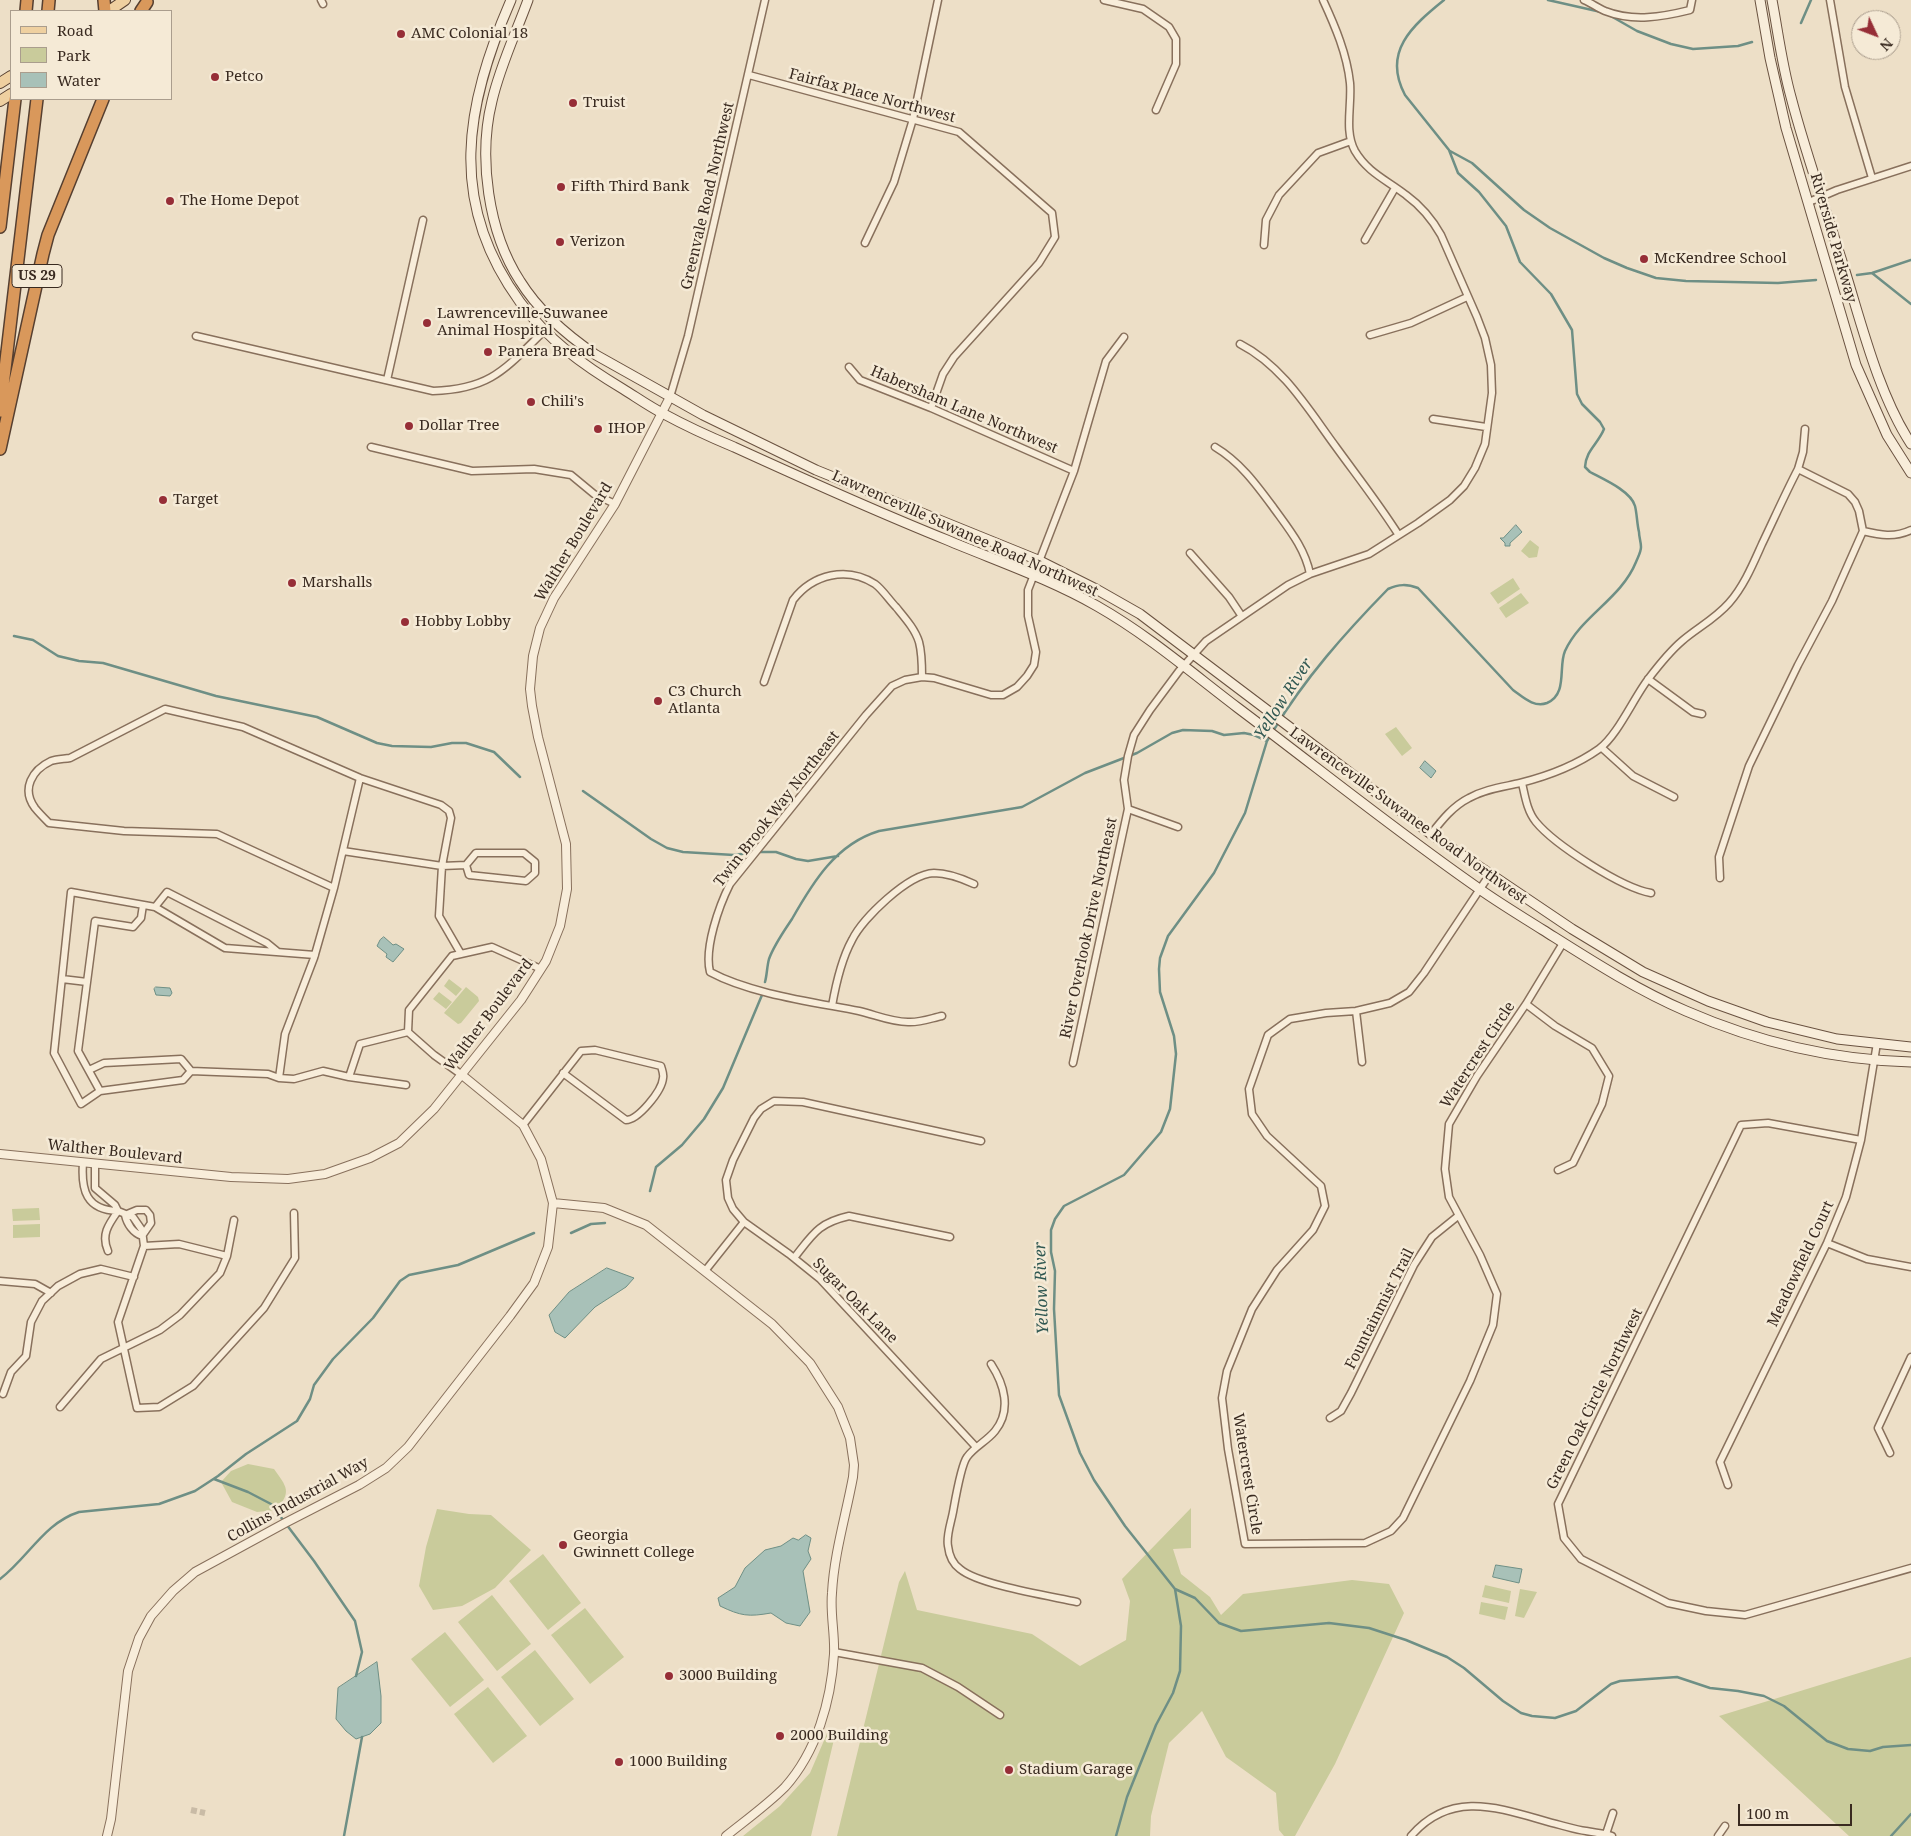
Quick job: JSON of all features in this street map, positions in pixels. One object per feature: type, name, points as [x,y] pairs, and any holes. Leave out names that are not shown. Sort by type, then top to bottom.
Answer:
[{"type":"highway","points":[[0,227],[15,100]]},
{"type":"highway","points":[[0,411],[38,100]]},
{"type":"highway","name":"US 29","points":[[0,449],[42,254],[102,100]]},
{"type":"main road","points":[[110,10],[125,0]]},
{"type":"main road","name":"Lawrenceville Suwanee Road Northwest","points":[[511,0],[496,35],[475,112],[471,176],[477,213],[489,251],[522,304],[544,331],[572,356],[602,378],[662,413],[886,515],[1032,576],[1102,609],[1146,636],[1351,794],[1480,889],[1588,960],[1686,1011],[1742,1031],[1824,1054],[1874,1061],[1911,1062]]},
{"type":"main road","name":"Lawrenceville Suwanee Road Northwest","points":[[528,0],[492,102],[485,150],[490,205],[505,252],[520,280],[537,304],[582,346],[703,415],[816,470],[1038,560],[1096,589],[1140,614],[1431,834],[1572,929],[1643,972],[1708,1001],[1767,1022],[1837,1039],[1911,1047]]},
{"type":"main road","name":"Riverside Parkway","points":[[1760,0],[1770,58],[1786,128],[1856,365],[1887,435],[1911,473]]},
{"type":"main road","name":"Riverside Parkway","points":[[1772,0],[1790,97],[1821,197],[1872,359],[1902,429],[1911,444]]},
{"type":"street","name":"Greenvale Road Northwest","points":[[670,397],[688,336],[765,0]]},
{"type":"street","points":[[865,243],[894,182],[913,119],[938,0]]},
{"type":"street","points":[[1104,0],[1143,8],[1169,27],[1176,39],[1176,64],[1156,110]]},
{"type":"street","points":[[1264,245],[1266,220],[1279,195],[1318,153],[1351,141],[1350,83],[1346,60],[1323,0]]},
{"type":"street","points":[[1584,0],[1605,11],[1642,18],[1665,17],[1690,10],[1692,0]]},
{"type":"street","points":[[1830,0],[1846,87],[1872,178]]},
{"type":"street","name":"Fairfax Place Northwest","points":[[749,76],[959,132],[1052,214],[1055,237],[1039,263],[954,357],[943,374],[932,408]]},
{"type":"street","name":"River Overlook Drive Northeast","points":[[1073,1063],[1128,809],[1124,780],[1128,756],[1134,735],[1150,710],[1183,666],[1206,641],[1241,616],[1288,585],[1310,574],[1368,554],[1435,512],[1464,486],[1475,468],[1485,444],[1492,393],[1491,365],[1485,338],[1441,235],[1433,222],[1416,203],[1379,178],[1368,168],[1351,141]]},
{"type":"street","points":[[1809,202],[1837,190],[1911,166]]},
{"type":"street","points":[[1365,240],[1395,188]]},
{"type":"street","points":[[387,380],[423,220]]},
{"type":"street","points":[[1370,335],[1411,323],[1467,297]]},
{"type":"street","points":[[196,336],[433,391],[472,387],[491,379],[508,367],[544,331]]},
{"type":"street","points":[[1032,576],[1074,470],[1106,361],[1124,337]]},
{"type":"street","points":[[1240,344],[1254,352],[1271,366],[1302,399],[1398,534]]},
{"type":"street","name":"Habersham Lane Northwest","points":[[849,367],[860,380],[932,408],[1074,470]]},
{"type":"street","name":"Walther Boulevard","points":[[0,1154],[231,1177],[288,1179],[325,1174],[370,1158],[399,1143],[423,1121],[521,1000],[541,969],[560,926],[567,890],[568,866],[566,844],[545,766],[532,706],[530,689],[533,656],[540,628],[554,598],[615,504],[670,397]]},
{"type":"street","points":[[1433,419],[1486,427]]},
{"type":"street","points":[[1431,834],[1449,812],[1470,797],[1486,790],[1558,772],[1578,763],[1602,748],[1618,727],[1648,679],[1681,642],[1715,618],[1738,591],[1798,469],[1803,452],[1805,429]]},
{"type":"street","points":[[371,447],[472,471],[534,469],[571,475],[594,494],[615,504]]},
{"type":"street","points":[[1215,447],[1229,456],[1259,488],[1292,533],[1302,551],[1310,574]]},
{"type":"street","points":[[1720,878],[1719,857],[1749,766],[1798,665],[1832,601],[1862,531],[1859,511],[1855,502],[1848,494],[1798,469]]},
{"type":"street","points":[[1862,531],[1884,536],[1911,530]]},
{"type":"street","points":[[1190,553],[1229,597],[1241,616]]},
{"type":"street","points":[[764,682],[793,600],[817,578],[839,574],[860,577],[876,585],[899,611],[913,629],[920,644],[922,677]]},
{"type":"street","name":"Twin Brook Way Northeast","points":[[942,1016],[910,1022],[889,1020],[832,1006],[796,1000],[725,980],[710,972],[708,962],[723,898],[730,884],[892,686],[905,680],[922,677],[934,678],[991,695],[1003,696],[1028,676],[1034,665],[1036,652],[1026,597],[1032,576]]},
{"type":"street","points":[[1648,679],[1685,707],[1702,714]]},
{"type":"street","points":[[334,888],[217,834],[124,830],[48,822],[34,807],[28,790],[30,778],[40,767],[53,760],[70,758],[165,709],[243,727],[360,778],[441,805],[449,811],[452,818],[442,866],[439,916],[462,954]]},
{"type":"street","points":[[1602,748],[1633,776],[1648,786],[1674,797]]},
{"type":"street","points":[[278,1078],[285,1034],[315,955],[334,888],[360,778]]},
{"type":"street","points":[[1522,782],[1530,812],[1546,832],[1614,879],[1638,890],[1651,893]]},
{"type":"street","points":[[1128,809],[1178,826]]},
{"type":"street","points":[[343,851],[442,866],[466,865],[476,853],[524,853],[535,862],[535,873],[526,881],[469,876],[466,865]]},
{"type":"street","points":[[832,1006],[844,957],[852,938],[882,903],[909,883],[931,873],[948,874],[974,884]]},
{"type":"street","points":[[1480,889],[1490,874]]},
{"type":"street","name":"Watercrest Circle","points":[[1480,889],[1424,973],[1409,992],[1390,1004],[1356,1011],[1326,1013],[1290,1019],[1268,1035],[1249,1089],[1252,1114],[1268,1136],[1321,1186],[1326,1206],[1313,1230],[1276,1270],[1252,1309],[1227,1371],[1222,1398],[1228,1449],[1245,1544],[1365,1543],[1391,1531],[1403,1518],[1470,1381],[1493,1325],[1497,1294],[1480,1255],[1449,1197],[1444,1170],[1449,1124],[1477,1076],[1526,1004],[1563,942]]},
{"type":"street","points":[[191,1071],[183,1080],[100,1091],[81,1104],[54,1053],[71,892],[155,907],[225,948],[315,955]]},
{"type":"street","points":[[155,907],[167,892],[267,942],[278,952]]},
{"type":"street","points":[[100,1091],[78,1051],[95,921],[133,927],[141,918],[143,905]]},
{"type":"street","points":[[408,1032],[409,1010],[452,956],[492,947],[541,969]]},
{"type":"street","points":[[62,979],[87,982]]},
{"type":"street","points":[[1526,1004],[1555,1026],[1592,1048],[1609,1076],[1602,1104],[1573,1163],[1558,1170]]},
{"type":"street","points":[[1356,1011],[1362,1062]]},
{"type":"street","points":[[408,1032],[523,1126],[541,1159],[553,1203],[604,1208],[646,1225],[772,1324],[810,1363],[838,1407],[850,1438],[854,1465],[834,1567],[832,1595],[834,1652],[823,1716],[809,1752],[784,1788],[726,1836]]},
{"type":"street","points":[[349,1077],[360,1044],[408,1032]]},
{"type":"street","name":"Meadowfield Court","points":[[1728,1485],[1720,1462],[1827,1243],[1846,1197],[1861,1140],[1877,1043]]},
{"type":"street","points":[[523,1126],[563,1073],[581,1052],[595,1050],[661,1066],[663,1080],[660,1089],[635,1118],[626,1120],[563,1073]]},
{"type":"street","points":[[89,1070],[104,1063],[182,1059],[191,1071]]},
{"type":"street","points":[[191,1071],[268,1074],[278,1078],[294,1079],[323,1071],[349,1077],[406,1085]]},
{"type":"street","name":"Sugar Oak Lane","points":[[976,1447],[820,1279],[744,1222],[728,1198],[726,1180],[733,1160],[754,1118],[761,1109],[774,1101],[803,1102],[981,1141]]},
{"type":"street","name":"Green Oak Circle Northwest","points":[[1861,1140],[1768,1123],[1741,1125],[1558,1504],[1564,1538],[1581,1559],[1668,1604],[1706,1611],[1745,1616],[1911,1568]]},
{"type":"street","points":[[83,1162],[82,1177],[85,1195],[106,1210],[118,1211],[125,1215]]},
{"type":"street","points":[[95,1164],[95,1188],[115,1205],[118,1211]]},
{"type":"street","name":"Collins Industrial Way","points":[[107,1836],[111,1820],[128,1671],[139,1638],[151,1616],[173,1591],[194,1572],[359,1485],[386,1468],[408,1447],[534,1283],[548,1247],[553,1203]]},
{"type":"street","points":[[125,1215],[137,1210],[146,1210],[150,1215],[151,1223],[142,1236],[144,1246],[118,1322],[137,1408],[159,1407],[193,1386],[264,1308],[295,1258],[294,1213]]},
{"type":"street","points":[[108,1251],[104,1243],[106,1228],[118,1211]]},
{"type":"street","points":[[125,1215],[126,1221],[136,1234],[142,1236]]},
{"type":"street","points":[[794,1258],[822,1225],[835,1219],[849,1216],[950,1237]]},
{"type":"street","name":"Fountainmist Trail","points":[[1330,1418],[1341,1411],[1351,1393],[1414,1265],[1432,1237],[1458,1216]]},
{"type":"street","points":[[60,1408],[101,1359],[160,1330],[180,1315],[220,1273],[227,1256],[234,1220]]},
{"type":"street","points":[[705,1271],[744,1222]]},
{"type":"street","points":[[1827,1243],[1867,1259],[1911,1266]]},
{"type":"street","points":[[144,1246],[179,1244],[227,1256]]},
{"type":"street","points":[[3,1394],[11,1372],[26,1356],[31,1322],[42,1301],[58,1286],[80,1274],[101,1269],[134,1277]]},
{"type":"street","points":[[0,1281],[35,1284],[51,1293]]},
{"type":"street","points":[[1890,1453],[1878,1428],[1911,1357]]},
{"type":"street","points":[[991,1364],[1002,1385],[1003,1415],[994,1432],[965,1459],[947,1541],[954,1562],[960,1569],[972,1577],[1077,1602]]},
{"type":"street","points":[[834,1652],[922,1668],[958,1687],[1000,1715]]},
{"type":"street","points":[[1411,1836],[1423,1822],[1445,1810],[1472,1806],[1481,1806],[1584,1831],[1609,1835],[1612,1813]]},
{"type":"street","points":[[1718,1836],[1725,1826]]},
{"type":"green space","points":[[1530,540],[1539,547],[1537,557],[1529,558],[1521,551]]},
{"type":"green space","points":[[1513,578],[1520,589],[1498,604],[1490,593]]},
{"type":"green space","points":[[1521,593],[1529,603],[1506,618],[1499,608]]},
{"type":"green space","points":[[1396,727],[1412,748],[1402,756],[1385,734]]},
{"type":"green space","points":[[449,979],[462,989],[456,996],[444,986]]},
{"type":"green space","points":[[466,987],[478,997],[479,1001],[461,1023],[458,1024],[444,1013]]},
{"type":"green space","points":[[439,992],[452,1002],[446,1009],[433,999]]},
{"type":"green space","points":[[39,1208],[40,1220],[13,1221],[12,1209]]},
{"type":"green space","points":[[40,1224],[40,1237],[13,1238],[13,1225]]},
{"type":"green space","points":[[248,1464],[274,1469],[282,1480],[285,1485],[286,1494],[276,1510],[257,1512],[232,1502],[221,1482],[231,1471]]},
{"type":"green space","points":[[1191,1508],[1191,1548],[1173,1549],[1181,1574],[1210,1597],[1221,1615],[1243,1594],[1352,1580],[1389,1584],[1404,1613],[1335,1764],[1295,1836],[1284,1836],[1279,1830],[1276,1793],[1226,1757],[1202,1711],[1169,1743],[1151,1816],[1150,1836],[837,1836],[899,1582],[905,1571],[917,1610],[1032,1634],[1080,1666],[1126,1640],[1130,1601],[1122,1579]]},
{"type":"green space","points":[[437,1509],[491,1515],[531,1550],[495,1588],[462,1606],[433,1610],[419,1586],[426,1547]]},
{"type":"green space","points":[[543,1554],[581,1603],[548,1630],[509,1581]]},
{"type":"green space","points":[[1485,1585],[1511,1591],[1509,1603],[1482,1597]]},
{"type":"green space","points":[[1520,1589],[1537,1592],[1524,1618],[1515,1616]]},
{"type":"green space","points":[[492,1595],[531,1644],[497,1671],[458,1622]]},
{"type":"green space","points":[[1481,1602],[1508,1607],[1505,1620],[1479,1614]]},
{"type":"green space","points":[[585,1608],[624,1657],[590,1684],[551,1635]]},
{"type":"green space","points":[[445,1632],[484,1680],[450,1707],[411,1659]]},
{"type":"green space","points":[[535,1650],[574,1699],[540,1726],[501,1677]]},
{"type":"green space","points":[[1911,1657],[1911,1836],[1849,1836],[1719,1716]]},
{"type":"green space","points":[[488,1687],[527,1736],[493,1763],[454,1714]]},
{"type":"green space","points":[[829,1729],[836,1731],[811,1836],[743,1836],[780,1806],[810,1773]]},
{"type":"water","points":[[1516,525],[1522,532],[1510,543],[1510,546],[1505,546],[1505,543],[1500,538],[1503,538]]},
{"type":"water","points":[[1425,761],[1436,771],[1431,778],[1420,768]]},
{"type":"water","points":[[384,937],[393,945],[396,944],[404,949],[393,962],[377,946]]},
{"type":"water","points":[[156,987],[170,988],[172,993],[170,996],[156,995],[154,989]]},
{"type":"water","points":[[607,1268],[634,1278],[626,1287],[595,1307],[565,1338],[555,1332],[549,1315],[569,1292]]},
{"type":"water","points":[[806,1535],[811,1538],[808,1551],[811,1559],[803,1571],[810,1612],[800,1626],[786,1623],[771,1613],[745,1615],[720,1606],[718,1598],[735,1587],[745,1568],[765,1550],[781,1546],[793,1538],[798,1540]]},
{"type":"water","points":[[1496,1565],[1522,1569],[1519,1583],[1493,1577]]},
{"type":"water","points":[[377,1662],[381,1696],[381,1723],[370,1734],[356,1739],[336,1719],[338,1688]]},
{"type":"waterway","name":"Yellow River","points":[[1273,731],[1312,674],[1341,639],[1388,589],[1399,585],[1418,588],[1513,690],[1533,703],[1547,703],[1554,699],[1558,693],[1563,657],[1572,639],[1621,587],[1636,562],[1640,551],[1641,545],[1636,512],[1632,501],[1622,490],[1590,472],[1585,467],[1590,451],[1604,429],[1600,422],[1582,404],[1577,394],[1572,330],[1551,294],[1520,262],[1506,226],[1479,192],[1458,173],[1449,150],[1405,95],[1399,80],[1397,66],[1399,53],[1404,41],[1421,20],[1444,0]]},
{"type":"waterway","points":[[1548,0],[1601,12]]},
{"type":"waterway","points":[[1801,23],[1811,0]]},
{"type":"waterway","points":[[1609,15],[1637,31],[1671,44],[1693,49],[1738,46],[1752,42]]},
{"type":"waterway","points":[[1450,151],[1472,163],[1524,210],[1550,228],[1604,258],[1627,268],[1656,278],[1686,281],[1778,283],[1816,280]]},
{"type":"waterway","points":[[1857,275],[1872,273],[1911,260]]},
{"type":"waterway","points":[[1872,273],[1911,304]]},
{"type":"waterway","points":[[14,636],[33,640],[58,656],[79,661],[103,663],[216,696],[317,717],[377,743],[392,746],[431,747],[452,743],[466,743],[494,752],[520,777]]},
{"type":"waterway","points":[[765,982],[769,959],[779,938],[808,891],[838,855],[864,837],[879,831],[1022,807],[1085,773],[1137,753],[1172,733],[1183,730],[1212,731],[1224,735],[1244,733],[1267,741]]},
{"type":"waterway","name":"Yellow River","points":[[1116,1836],[1127,1797],[1156,1725],[1173,1693],[1180,1671],[1181,1626],[1175,1589],[1125,1526],[1094,1480],[1080,1453],[1059,1395],[1054,1309],[1055,1271],[1051,1252],[1051,1230],[1055,1219],[1064,1206],[1124,1175],[1161,1132],[1170,1109],[1176,1054],[1174,1036],[1160,992],[1160,958],[1168,936],[1214,873],[1245,813],[1270,736]]},
{"type":"waterway","points":[[583,791],[651,839],[667,848],[683,852],[734,855],[776,852],[808,861],[838,856]]},
{"type":"waterway","points":[[650,1191],[656,1167],[682,1145],[704,1119],[723,1088],[762,995]]},
{"type":"waterway","points":[[571,1233],[591,1224],[605,1223]]},
{"type":"waterway","points":[[0,1579],[10,1571],[46,1532],[67,1517],[79,1512],[159,1504],[195,1491],[246,1454],[297,1421],[310,1399],[314,1385],[333,1359],[373,1318],[400,1281],[409,1275],[458,1265],[534,1233]]},
{"type":"waterway","points":[[214,1479],[248,1492],[271,1504],[314,1561],[355,1621],[362,1652],[356,1676]]},
{"type":"waterway","points":[[1175,1589],[1195,1598],[1219,1623],[1241,1631],[1329,1623],[1369,1628],[1406,1640],[1447,1657],[1464,1668],[1503,1701],[1521,1713],[1532,1716],[1555,1718],[1576,1711],[1611,1684],[1620,1681],[1677,1677],[1710,1688],[1764,1696],[1784,1706],[1827,1741],[1848,1749],[1870,1751],[1883,1747],[1911,1745]]},
{"type":"waterway","points":[[344,1836],[362,1737]]},
{"type":"waterway","points":[[1891,1836],[1911,1814]]},
{"type":"tunnel","points":[[191,1810],[205,1813]]},
{"type":"place","name":"AMC Colonial 18","points":[[401,34]]},
{"type":"place","name":"Petco","points":[[215,77]]},
{"type":"place","name":"Truist","points":[[573,103]]},
{"type":"place","name":"Fifth Third Bank","points":[[561,187]]},
{"type":"place","name":"The Home Depot","points":[[170,201]]},
{"type":"place","name":"Verizon","points":[[560,242]]},
{"type":"place","name":"McKendree School","points":[[1644,259]]},
{"type":"place","name":"Lawrenceville-Suwanee Animal Hospital","points":[[427,323]]},
{"type":"place","name":"Panera Bread","points":[[488,352]]},
{"type":"place","name":"Chili's","points":[[531,402]]},
{"type":"place","name":"Dollar Tree","points":[[409,426]]},
{"type":"place","name":"IHOP","points":[[598,429]]},
{"type":"place","name":"Target","points":[[163,500]]},
{"type":"place","name":"Marshalls","points":[[292,583]]},
{"type":"place","name":"Hobby Lobby","points":[[405,622]]},
{"type":"place","name":"C3 Church Atlanta","points":[[658,701]]},
{"type":"place","name":"Georgia Gwinnett College","points":[[563,1545]]},
{"type":"place","name":"3000 Building","points":[[669,1676]]},
{"type":"place","name":"2000 Building","points":[[780,1736]]},
{"type":"place","name":"1000 Building","points":[[619,1762]]},
{"type":"place","name":"Stadium Garage","points":[[1009,1770]]}]
